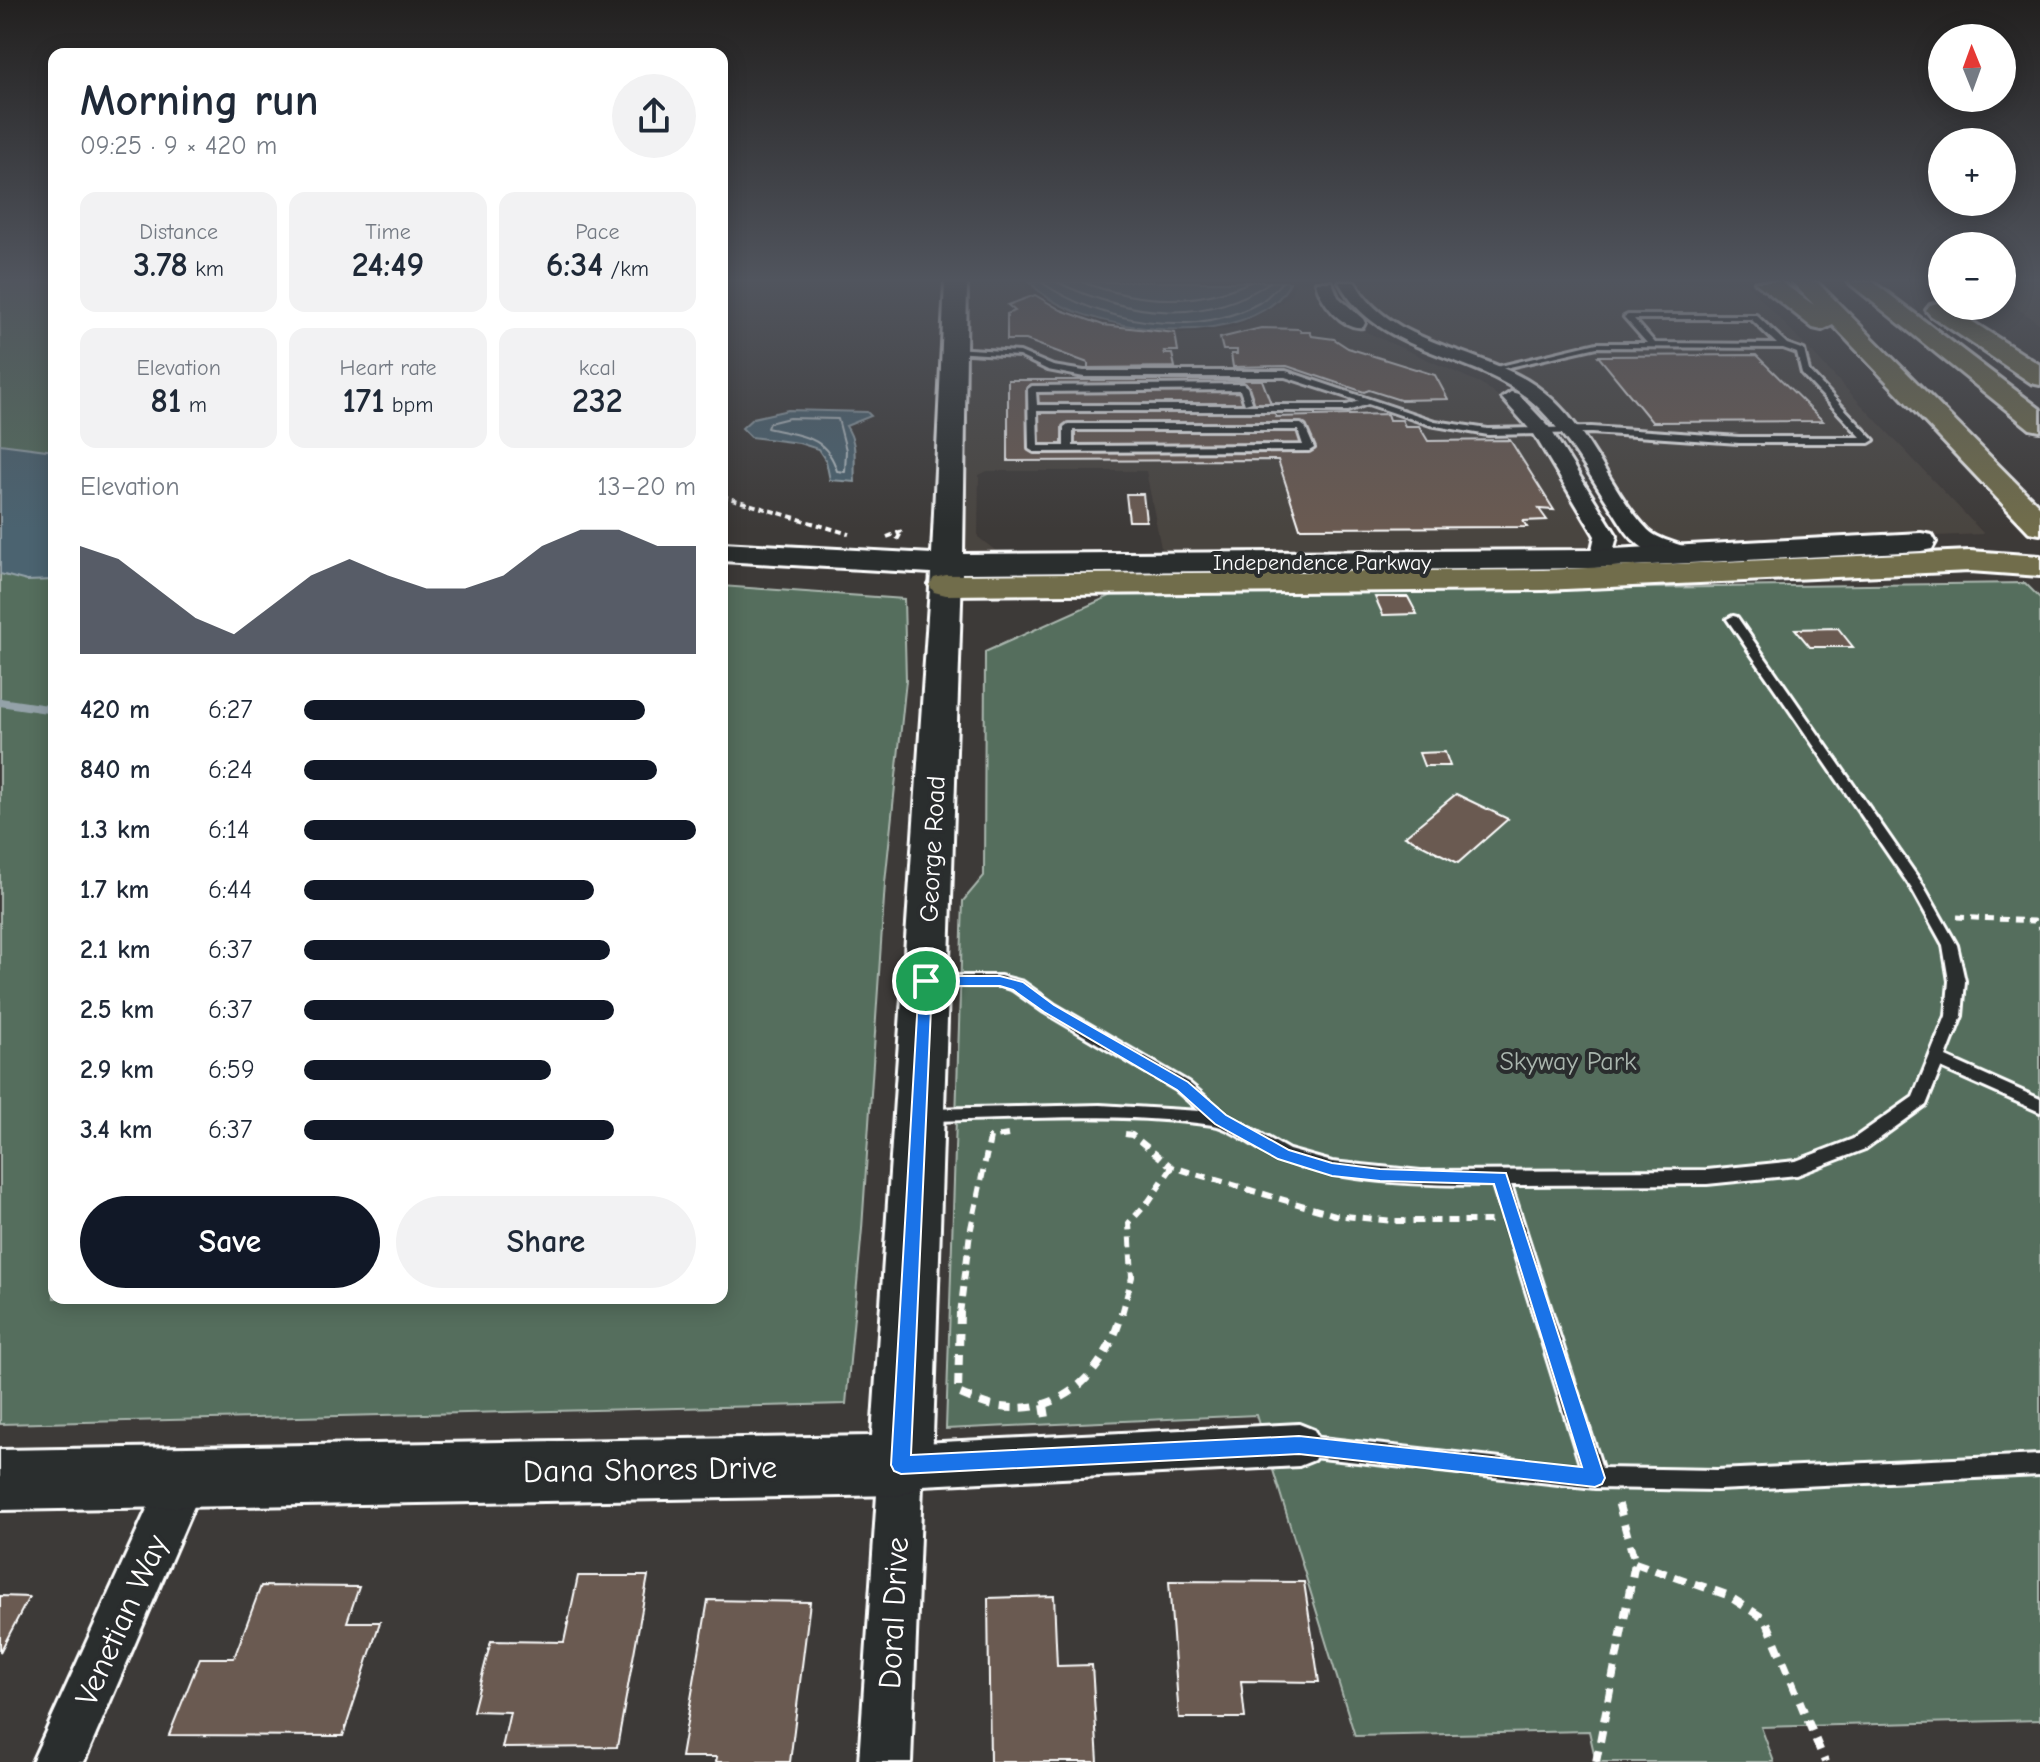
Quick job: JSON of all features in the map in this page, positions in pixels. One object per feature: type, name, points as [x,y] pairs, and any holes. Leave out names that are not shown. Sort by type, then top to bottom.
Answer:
[{"type":"highway","points":[[1883,364],[2036,525]]},
{"type":"highway","points":[[1965,364],[2040,423]]},
{"type":"highway","points":[[2021,364],[2040,377]]},
{"type":"highway","points":[[1921,542],[2036,525]]},
{"type":"highway","points":[[947,574],[1543,580],[1970,561],[2040,566]]},
{"type":"street","name":"George Road","points":[[901,1465],[947,574],[952,364]]},
{"type":"street","points":[[1448,364],[1489,382],[1518,404],[1542,431],[1606,536],[1606,546],[1594,559]]},
{"type":"street","points":[[1481,364],[1532,391],[1568,430],[1642,537],[1684,555]]},
{"type":"street","name":"Independence Parkway","points":[[728,572],[817,580],[947,574],[1594,559],[1921,542]]},
{"type":"street","name":"Independence Parkway","points":[[728,552],[947,574]]},
{"type":"street","name":"Dana Shores Drive","points":[[0,1480],[901,1465],[1299,1445]]},
{"type":"street","name":"Doral Drive","points":[[885,1762],[901,1465]]},
{"type":"street","name":"Venetian Way","points":[[58,1762],[184,1478]]},
{"type":"lane","points":[[1043,364],[1084,374],[1286,374],[1459,429],[1488,432],[1626,431],[1739,440],[1869,440],[1805,372],[1803,364]]},
{"type":"lane","points":[[1492,369],[1513,364]]},
{"type":"lane","points":[[1069,449],[1068,427],[1301,427],[1309,448],[1084,449],[1069,449],[1034,449],[1032,389],[1243,387],[1248,402]]},
{"type":"lane","points":[[1032,408],[1195,412],[1227,408],[1256,411],[1273,408],[1348,408],[1370,401]]},
{"type":"lane","points":[[926,981],[1000,981],[1018,986],[1049,1008],[1182,1086],[1220,1119],[1284,1155],[1332,1169],[1421,1178],[1707,1177],[1797,1168],[1859,1144],[1920,1101],[1954,1016],[1957,981],[1950,945],[1936,917],[1733,619]]},
{"type":"lane","points":[[1938,1060],[2040,1106]]},
{"type":"lane","points":[[919,1115],[1100,1111],[1220,1119]]},
{"type":"lane","points":[[1500,1178],[1604,1478]]},
{"type":"lane","points":[[1299,1445],[1604,1478],[1717,1480],[2040,1465]]},
{"type":"path","points":[[728,497],[863,537]]},
{"type":"path","points":[[885,537],[902,531],[890,550]]},
{"type":"path","points":[[1936,917],[2034,921],[2040,928]]},
{"type":"path","points":[[1020,1133],[990,1138],[973,1205],[956,1330],[958,1393],[994,1406],[1044,1405],[1072,1392],[1098,1368],[1120,1320],[1132,1277],[1129,1223],[1149,1201],[1172,1167]]},
{"type":"path","points":[[1118,1134],[1132,1135],[1172,1167],[1335,1215],[1394,1221],[1513,1221]]},
{"type":"path","points":[[1596,1762],[1635,1563],[1604,1478]]},
{"type":"path","points":[[1635,1563],[1727,1595],[1766,1620],[1825,1762]]},
{"type":"shaded area","points":[[962,364],[1438,364],[1482,384],[1510,405],[1533,431],[1595,536],[1595,543],[1586,553],[1162,553],[1146,471],[987,471],[979,475],[978,537],[1005,558],[958,559]]},
{"type":"shaded area","points":[[1491,364],[1823,364],[1984,534],[1675,547],[1652,536],[1574,426]]},
{"type":"green space","points":[[0,364],[48,364],[48,1304],[728,1304],[728,586],[904,599],[906,680],[885,883],[862,1229],[846,1404],[0,1424]]},
{"type":"green space","name":"Skyway Park","points":[[2025,583],[2040,598],[2040,1720],[1761,1727],[1774,1762],[1596,1762],[1589,1731],[1355,1736],[1256,1415],[946,1429],[963,901],[984,876],[985,652],[1112,595]]},
{"type":"water","points":[[788,410],[867,412],[871,416],[846,426],[854,447],[855,482],[830,480],[826,461],[818,449],[799,443],[751,437],[742,428],[753,418]]},
{"type":"water","points":[[0,444],[48,450],[48,580],[27,581],[0,574]]},
{"type":"building","points":[[1088,364],[1174,364],[1175,367],[1088,368]]},
{"type":"building","points":[[1233,364],[1400,364],[1435,375],[1448,399],[1400,400],[1369,390],[1364,392],[1287,366],[1233,367]]},
{"type":"building","points":[[1605,364],[1765,364],[1823,421],[1652,422]]},
{"type":"building","points":[[1008,380],[1262,380],[1276,417],[1387,414],[1389,420],[1402,420],[1405,426],[1419,426],[1428,441],[1510,440],[1554,510],[1539,509],[1547,520],[1523,521],[1527,527],[1300,528],[1278,460],[1008,461]]},
{"type":"building","points":[[1126,494],[1143,494],[1146,521],[1129,521]]},
{"type":"building","points":[[1375,597],[1408,597],[1417,614],[1383,615]]},
{"type":"building","points":[[1838,628],[1853,647],[1810,647],[1795,629]]},
{"type":"building","points":[[1445,752],[1450,766],[1424,766],[1419,753]]},
{"type":"building","points":[[1456,794],[1508,819],[1458,863],[1405,836]]},
{"type":"building","points":[[578,1576],[648,1576],[617,1747],[502,1748],[510,1712],[473,1711],[491,1641],[564,1642]]},
{"type":"building","points":[[1169,1581],[1304,1582],[1319,1682],[1241,1681],[1245,1718],[1179,1718]]},
{"type":"building","points":[[261,1586],[359,1587],[347,1622],[380,1622],[343,1736],[169,1735],[200,1658],[234,1658]]},
{"type":"building","points":[[0,1596],[29,1597],[0,1652]]},
{"type":"building","points":[[1054,1596],[1057,1666],[1092,1665],[1098,1762],[990,1762],[988,1598]]},
{"type":"building","points":[[708,1600],[810,1602],[790,1762],[716,1762],[717,1757],[681,1757]]},
{"type":"waterway","points":[[0,702],[48,709]]},
{"type":"route","points":[[926,981],[1000,981],[1018,986],[1049,1008],[1182,1086],[1220,1119],[1284,1155],[1332,1169],[1380,1175],[1500,1178],[1595,1478],[1299,1445],[901,1465],[926,981]]}]
